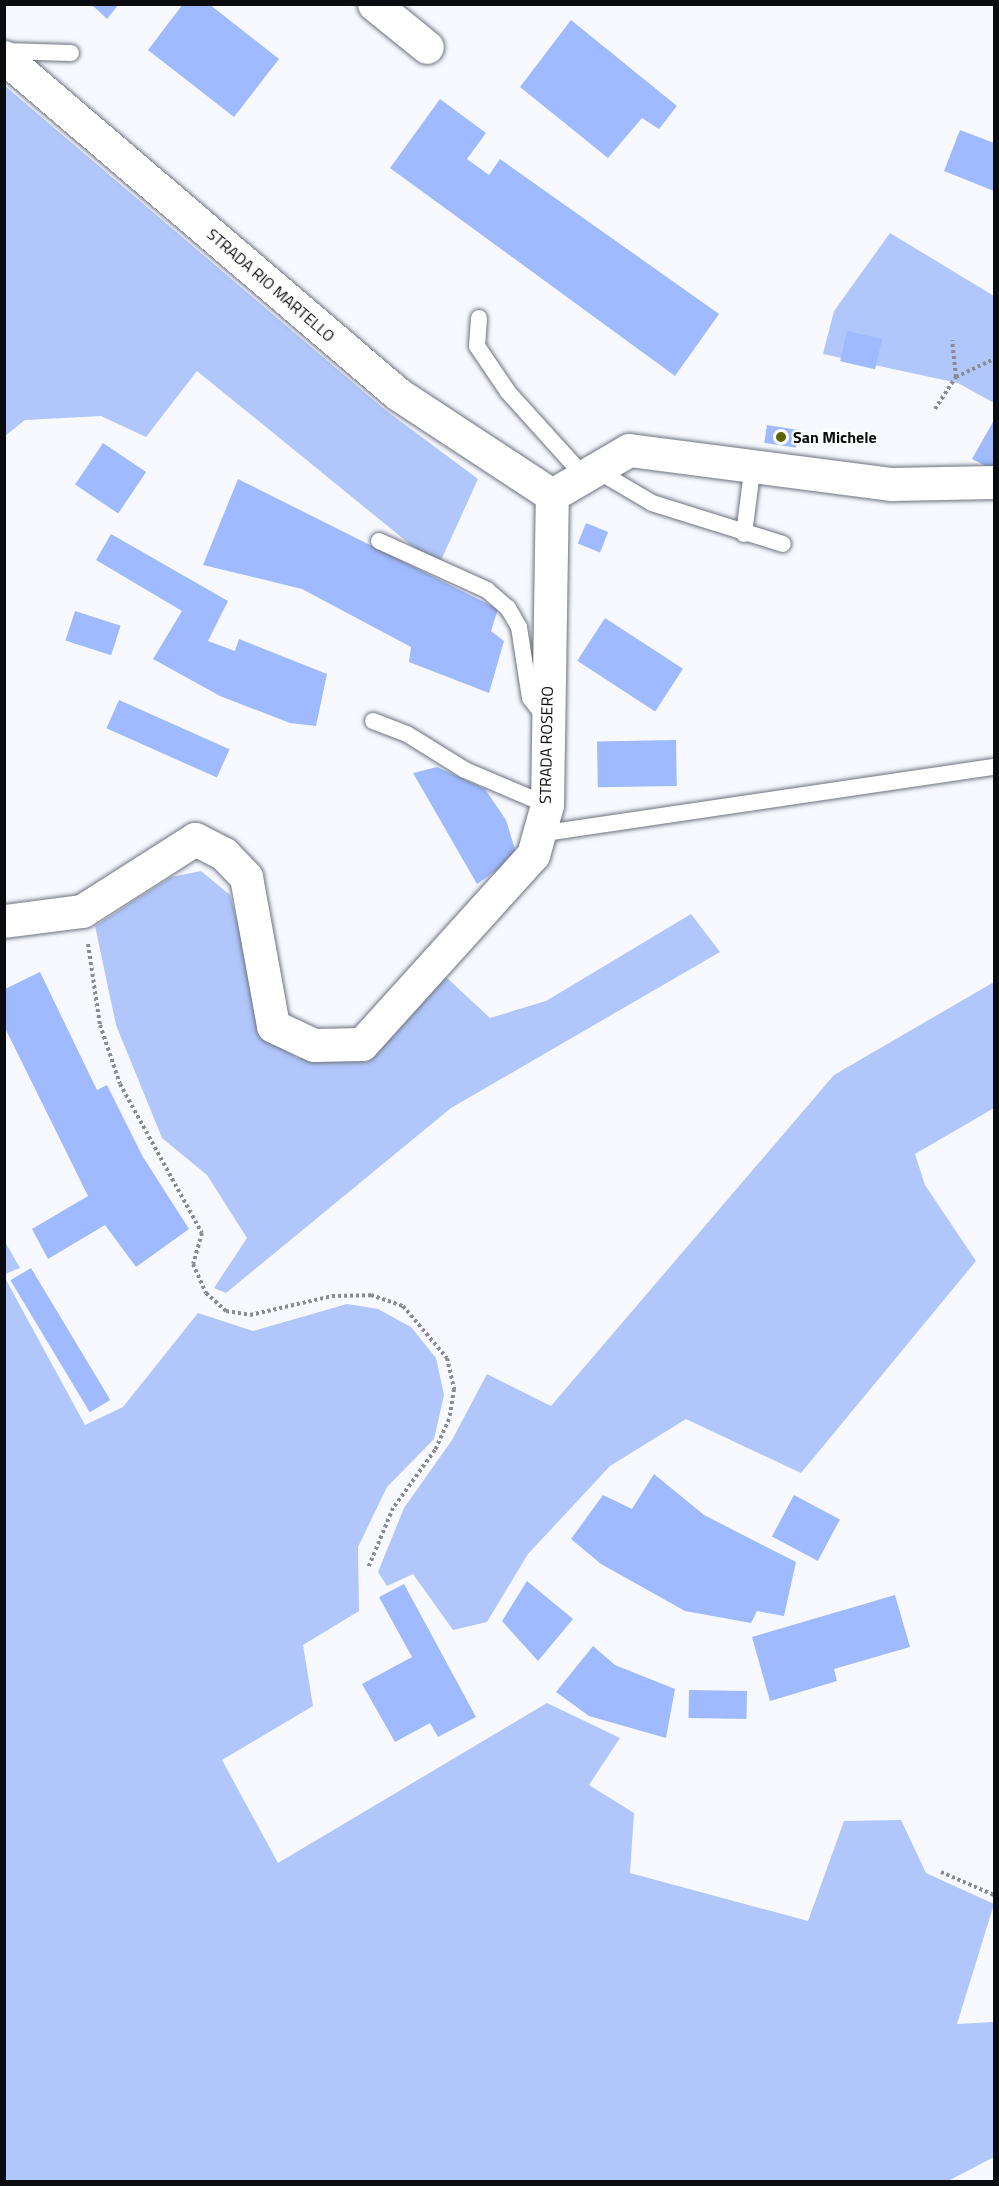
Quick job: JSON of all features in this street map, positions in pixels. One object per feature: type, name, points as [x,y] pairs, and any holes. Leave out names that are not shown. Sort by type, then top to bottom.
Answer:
[{"type":"street","points":[[374,4],[428,47]]},
{"type":"street","name":"STRADA RIO MARTELLO","points":[[4,57],[398,394],[552,495]]},
{"type":"street","points":[[552,495],[587,471],[629,450],[753,464],[892,484],[994,482]]},
{"type":"street","name":"STRADA ROSERO","points":[[4,921],[82,911],[195,840],[224,854],[246,878],[273,1026],[314,1045],[362,1044],[533,855],[543,820],[552,495]]},
{"type":"lane","points":[[4,51],[71,53]]},
{"type":"lane","points":[[479,318],[477,346],[508,392],[587,471],[652,503],[744,534],[783,544]]},
{"type":"lane","points":[[744,534],[753,464]]},
{"type":"lane","points":[[379,541],[487,590],[507,608],[519,627],[530,698],[546,718]]},
{"type":"lane","points":[[373,721],[407,734],[543,820],[994,767]]},
{"type":"path","points":[[952,340],[956,377]]},
{"type":"path","points":[[935,409],[956,377],[994,359]]},
{"type":"path","points":[[82,911],[100,1024],[120,1084],[202,1233],[193,1264],[206,1293],[226,1311],[250,1316],[332,1296],[371,1295],[403,1306],[447,1358],[454,1389],[449,1419],[435,1450],[393,1508],[368,1568]]},
{"type":"path","points":[[941,1872],[994,1895]]},
{"type":"shaded area","points":[[5,86],[384,409],[478,479],[438,567],[197,371],[146,437],[101,416],[25,420],[5,436]]},
{"type":"shaded area","points":[[890,233],[994,296],[994,403],[958,383],[823,354],[834,311]]},
{"type":"shaded area","points":[[201,871],[230,895],[249,965],[258,1032],[297,1058],[368,1062],[446,977],[490,1018],[546,1001],[691,914],[720,952],[451,1108],[226,1293],[214,1288],[247,1238],[207,1175],[162,1138],[116,1025],[95,926],[171,877]]},
{"type":"shaded area","points":[[994,982],[994,1108],[915,1154],[925,1185],[976,1261],[801,1473],[686,1419],[610,1466],[528,1554],[487,1622],[453,1630],[413,1574],[387,1586],[378,1572],[404,1508],[452,1440],[487,1374],[551,1406],[834,1075]]},
{"type":"shaded area","points":[[4,1240],[20,1268],[5,1274],[4,1274]]},
{"type":"shaded area","points":[[5,1278],[85,1425],[123,1407],[198,1313],[253,1331],[347,1304],[378,1309],[411,1327],[436,1358],[444,1395],[434,1439],[387,1487],[358,1547],[359,1611],[303,1645],[313,1706],[222,1760],[278,1863],[547,1703],[620,1738],[589,1785],[634,1813],[630,1873],[808,1921],[844,1821],[901,1820],[926,1873],[994,1904],[957,2024],[994,2022],[994,2157],[946,2182],[5,2181]]},
{"type":"building","points":[[91,4],[119,4],[107,19]]},
{"type":"building","points":[[183,4],[209,4],[279,59],[234,117],[148,50]]},
{"type":"building","points":[[571,20],[677,106],[659,129],[642,118],[608,158],[520,87]]},
{"type":"building","points":[[440,99],[486,133],[467,159],[489,175],[500,159],[719,314],[675,376],[390,168]]},
{"type":"building","points":[[960,130],[994,143],[994,191],[944,171]]},
{"type":"building","points":[[847,331],[882,339],[875,369],[840,361]]},
{"type":"building","points":[[994,420],[994,470],[972,459]]},
{"type":"building","name":"San Michele","points":[[767,425],[799,430],[796,448],[764,443]]},
{"type":"building","points":[[103,443],[146,472],[118,514],[75,484]]},
{"type":"building","points":[[238,479],[498,609],[491,631],[504,641],[489,693],[409,662],[411,647],[302,589],[203,565]]},
{"type":"building","points":[[586,523],[608,532],[600,552],[578,543]]},
{"type":"building","points":[[111,534],[228,601],[208,641],[235,651],[239,639],[327,674],[316,726],[290,723],[220,696],[153,659],[182,611],[96,560]]},
{"type":"building","points":[[75,611],[121,626],[111,655],[65,640]]},
{"type":"building","points":[[605,618],[683,669],[655,711],[577,661]]},
{"type":"building","points":[[119,700],[230,749],[217,778],[106,728]]},
{"type":"building","points":[[676,740],[677,786],[598,787],[597,741]]},
{"type":"building","points":[[437,767],[485,789],[506,820],[517,856],[477,884],[413,773]]},
{"type":"building","points":[[40,972],[97,1090],[107,1085],[143,1157],[189,1229],[136,1267],[105,1225],[48,1259],[32,1229],[88,1196],[5,1028],[5,989]]},
{"type":"building","points":[[31,1268],[110,1400],[90,1412],[10,1280]]},
{"type":"building","points":[[654,1474],[704,1515],[796,1562],[784,1616],[757,1611],[751,1623],[685,1611],[601,1564],[571,1539],[603,1495],[632,1509]]},
{"type":"building","points":[[794,1495],[840,1519],[818,1561],[772,1536]]},
{"type":"building","points":[[527,1581],[573,1619],[538,1661],[502,1621]]},
{"type":"building","points":[[404,1584],[476,1717],[438,1737],[430,1723],[395,1742],[362,1684],[412,1657],[379,1597]]},
{"type":"building","points":[[895,1595],[910,1647],[834,1669],[837,1681],[770,1701],[752,1637]]},
{"type":"building","points":[[593,1646],[615,1665],[675,1689],[666,1738],[589,1716],[556,1692]]},
{"type":"building","points":[[689,1690],[747,1691],[747,1719],[689,1718]]},
{"type":"place","name":"San Michele","points":[[781,437]]}]
